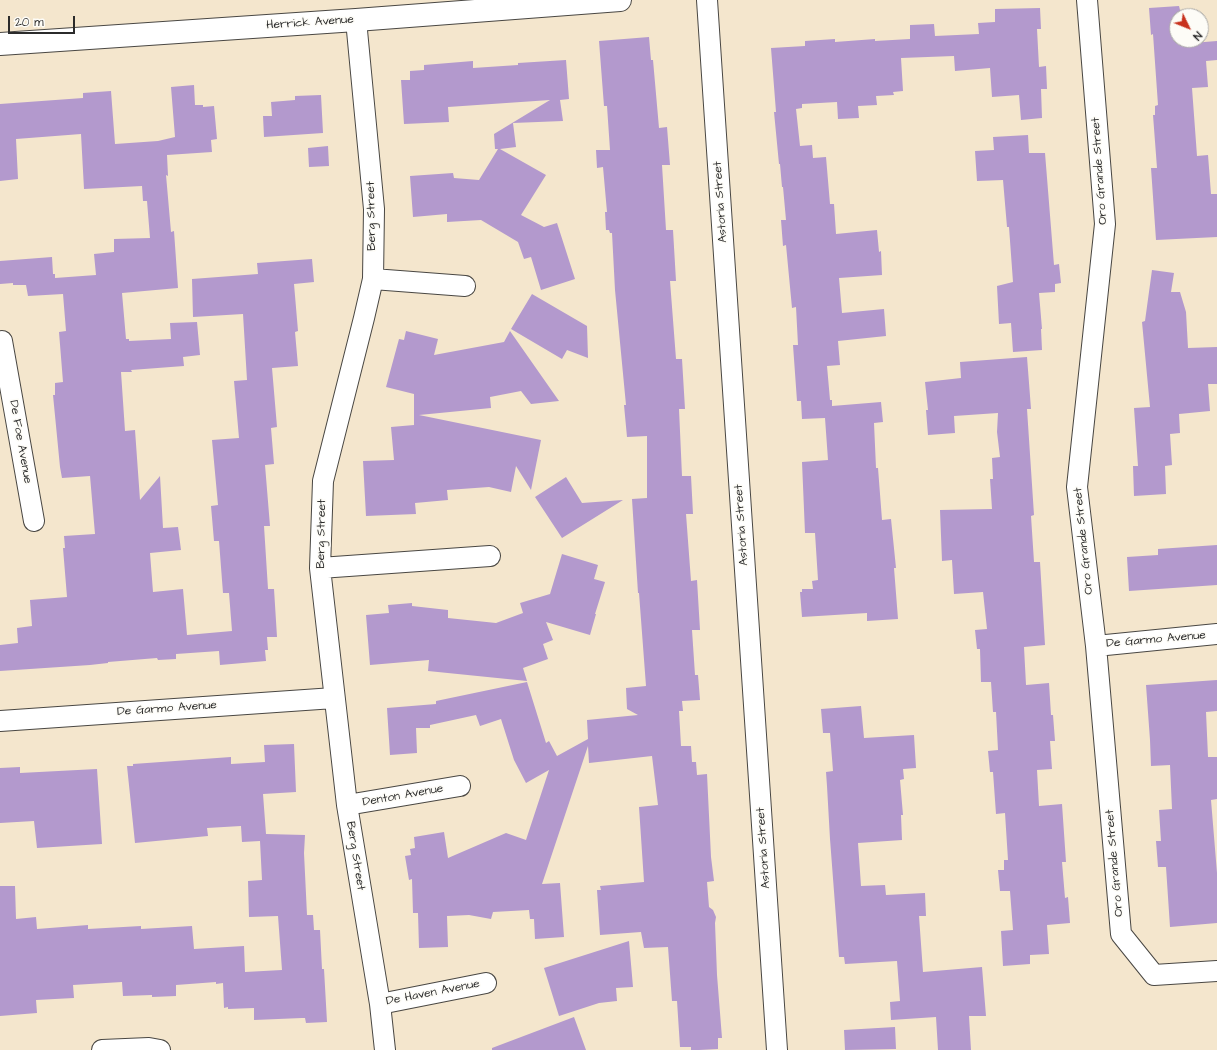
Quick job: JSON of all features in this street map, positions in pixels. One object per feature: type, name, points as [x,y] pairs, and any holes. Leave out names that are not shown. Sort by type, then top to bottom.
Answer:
[{"type":"street","name":"Herrick Avenue","points":[[0,44],[356,20],[620,0]]},
{"type":"street","name":"Astoria Street","points":[[707,0],[778,1050]]},
{"type":"street","name":"Oro Grande Street","points":[[1087,0],[1105,224],[1077,487],[1096,646],[1121,934],[1154,975],[1217,970]]},
{"type":"street","name":"Berg Street","points":[[356,20],[374,209],[372,279],[364,318],[323,481],[320,568],[347,805],[380,1004],[385,1050]]},
{"type":"street","points":[[372,279],[465,286]]},
{"type":"street","name":"De Foe Avenue","points":[[0,342],[2,341],[34,521]]},
{"type":"street","points":[[320,568],[490,556]]},
{"type":"street","name":"De Garmo Avenue","points":[[1096,646],[1217,634]]},
{"type":"street","name":"De Garmo Avenue","points":[[0,721],[334,698]]},
{"type":"street","name":"Denton Avenue","points":[[347,805],[460,786]]},
{"type":"street","name":"De Haven Avenue","points":[[380,1004],[486,983]]},
{"type":"street","points":[[102,1050],[149,1048],[160,1050]]},
{"type":"building","points":[[1179,6],[1180,8],[1169,8],[1169,48],[1209,48],[1209,42],[1217,41],[1217,60],[1206,61],[1208,87],[1192,88],[1197,156],[1208,155],[1211,194],[1217,194],[1217,237],[1156,240],[1151,168],[1157,168],[1153,115],[1155,115],[1155,106],[1158,105],[1153,34],[1151,35],[1149,8]]},
{"type":"building","points":[[1040,8],[1041,29],[1037,29],[1039,67],[1046,66],[1047,89],[1041,89],[1042,118],[1021,120],[1019,95],[992,97],[990,68],[955,71],[954,56],[901,58],[903,91],[893,92],[894,95],[876,96],[877,105],[858,106],[859,118],[838,119],[837,102],[802,104],[802,108],[796,109],[800,146],[812,145],[813,158],[826,157],[830,204],[834,204],[836,234],[877,230],[879,252],[881,251],[882,275],[839,278],[842,313],[884,309],[886,336],[838,341],[840,365],[827,366],[830,400],[832,400],[832,406],[881,402],[883,422],[874,423],[876,468],[878,468],[882,520],[891,519],[896,568],[894,568],[898,619],[867,621],[867,613],[802,617],[800,592],[802,592],[802,589],[813,589],[812,581],[818,580],[815,533],[805,533],[802,462],[828,460],[825,418],[802,419],[801,401],[797,401],[793,345],[798,345],[796,307],[792,308],[786,245],[783,246],[781,220],[786,220],[774,112],[776,112],[771,48],[805,46],[805,41],[835,39],[835,42],[875,39],[875,41],[910,39],[910,25],[934,24],[935,36],[979,34],[978,23],[995,22],[995,9]]},
{"type":"building","points":[[649,37],[651,60],[653,60],[659,128],[667,127],[670,165],[662,165],[666,230],[673,230],[676,281],[670,281],[676,359],[682,359],[685,409],[679,409],[682,476],[691,476],[693,514],[686,514],[691,581],[697,580],[700,630],[692,630],[695,675],[698,675],[700,700],[682,701],[683,711],[679,711],[681,746],[691,746],[692,762],[696,762],[697,775],[707,774],[711,857],[714,881],[707,882],[709,907],[713,910],[716,917],[717,975],[722,1038],[718,1038],[718,1049],[691,1050],[691,1047],[680,1047],[677,1001],[672,1001],[668,947],[644,948],[641,932],[600,935],[597,890],[601,890],[600,886],[644,882],[639,807],[658,805],[652,756],[589,763],[588,746],[542,884],[560,883],[564,937],[535,939],[534,919],[530,919],[529,910],[493,912],[491,919],[469,915],[447,916],[448,947],[419,948],[418,913],[413,913],[412,879],[409,880],[405,856],[411,855],[410,849],[415,848],[414,837],[444,832],[448,858],[506,833],[526,840],[549,770],[526,783],[514,760],[501,719],[480,726],[476,715],[430,725],[430,728],[416,728],[417,753],[390,755],[387,708],[436,704],[436,701],[527,682],[546,743],[549,741],[557,756],[588,739],[587,720],[638,715],[627,709],[626,688],[646,686],[632,499],[647,498],[647,436],[627,437],[624,405],[626,405],[615,290],[612,233],[610,233],[609,230],[606,230],[605,212],[607,212],[603,167],[597,168],[596,150],[610,150],[607,106],[604,106],[599,41]]},
{"type":"building","points":[[566,60],[569,99],[560,100],[563,121],[513,123],[516,147],[500,149],[546,175],[521,215],[544,227],[557,223],[575,279],[541,290],[531,257],[524,259],[518,242],[481,220],[447,222],[447,214],[413,217],[410,176],[453,173],[454,178],[479,180],[498,149],[495,149],[494,134],[550,100],[448,107],[449,122],[404,124],[401,80],[410,80],[410,71],[424,70],[424,65],[473,61],[473,68]]},
{"type":"building","points":[[194,85],[195,105],[203,105],[203,107],[214,106],[217,139],[211,140],[212,152],[167,155],[168,176],[166,175],[171,232],[174,231],[178,288],[122,293],[126,339],[129,339],[129,341],[171,339],[170,323],[197,322],[200,355],[183,357],[184,366],[121,372],[125,431],[135,430],[140,500],[160,476],[163,528],[178,527],[181,550],[150,553],[153,592],[183,589],[187,635],[232,631],[229,593],[223,593],[219,541],[214,541],[211,506],[218,505],[212,440],[239,438],[234,381],[247,380],[243,314],[193,317],[192,279],[258,274],[257,263],[312,259],[314,282],[294,284],[298,331],[295,332],[298,366],[272,368],[277,427],[271,428],[274,464],[265,465],[270,526],[264,526],[268,589],[274,589],[277,637],[267,637],[268,650],[265,650],[266,661],[220,665],[219,651],[176,654],[176,659],[158,660],[157,658],[90,665],[0,671],[0,645],[18,643],[17,628],[32,626],[30,600],[67,597],[63,548],[65,548],[64,536],[95,534],[90,476],[62,478],[60,467],[53,395],[55,395],[55,383],[63,382],[59,332],[66,331],[63,294],[28,296],[26,285],[13,285],[13,283],[0,284],[0,261],[52,257],[53,274],[55,274],[55,278],[96,275],[94,254],[114,252],[114,239],[150,238],[147,201],[143,201],[142,186],[84,189],[81,134],[16,139],[18,179],[0,181],[0,104],[83,98],[83,93],[111,91],[115,144],[158,141],[175,137],[171,87]]},
{"type":"building","points":[[321,95],[323,133],[264,137],[263,116],[272,116],[271,102],[295,100],[295,96]]},
{"type":"building","points":[[1028,135],[1029,153],[1045,153],[1054,265],[1059,264],[1061,283],[1055,284],[1055,292],[1039,293],[1042,350],[1013,352],[1011,323],[999,324],[997,286],[1013,282],[1009,227],[1007,227],[1003,180],[977,181],[975,151],[994,150],[993,137]]},
{"type":"building","points":[[328,146],[329,166],[309,167],[308,148]]},
{"type":"building","points":[[1152,270],[1174,273],[1171,292],[1180,292],[1186,312],[1188,348],[1217,347],[1217,384],[1208,384],[1210,411],[1179,414],[1180,433],[1170,434],[1172,465],[1165,466],[1166,494],[1134,496],[1133,466],[1138,466],[1134,408],[1150,407],[1142,322],[1145,321]]},
{"type":"building","points":[[532,294],[587,326],[588,358],[567,350],[562,359],[511,329]]},
{"type":"building","points":[[406,331],[438,339],[434,355],[504,342],[510,331],[559,401],[531,404],[521,391],[490,397],[491,408],[419,415],[541,440],[531,490],[516,466],[511,492],[489,487],[447,490],[448,500],[415,503],[416,514],[366,516],[363,461],[394,460],[391,427],[414,425],[414,394],[386,387],[399,339],[404,340]]},
{"type":"building","points":[[1027,357],[1031,409],[1027,409],[1034,515],[1031,516],[1034,562],[1040,562],[1045,645],[1024,647],[1026,685],[1049,683],[1051,715],[1053,715],[1055,741],[1050,741],[1052,769],[1037,770],[1039,806],[1062,804],[1066,862],[1062,862],[1065,898],[1068,897],[1070,923],[1047,925],[1049,954],[1030,955],[1030,964],[1003,966],[1001,931],[1013,930],[1010,891],[1000,891],[998,870],[1004,870],[1004,860],[1008,860],[1005,813],[996,814],[993,772],[990,772],[988,751],[998,750],[996,712],[993,712],[991,682],[981,682],[980,649],[977,649],[975,630],[987,629],[983,592],[954,594],[952,560],[942,561],[940,510],[992,509],[990,479],[993,479],[992,458],[1000,457],[997,432],[998,413],[954,416],[955,433],[928,435],[926,410],[928,410],[925,382],[961,378],[960,362]]},
{"type":"building","points":[[566,477],[582,503],[623,500],[562,538],[535,497]]},
{"type":"building","points":[[1217,545],[1217,585],[1129,591],[1127,557],[1158,555],[1158,549]]},
{"type":"building","points":[[562,554],[598,565],[594,579],[605,582],[590,635],[546,622],[553,640],[543,644],[548,659],[523,668],[527,681],[428,671],[429,660],[370,665],[366,615],[389,613],[388,605],[412,603],[412,606],[448,610],[448,618],[496,623],[523,613],[520,603],[550,594]]},
{"type":"building","points":[[1217,680],[1217,711],[1206,712],[1208,757],[1217,757],[1217,799],[1211,800],[1217,873],[1217,923],[1170,927],[1166,867],[1158,867],[1156,841],[1161,841],[1159,810],[1172,809],[1170,765],[1151,766],[1146,685]]},
{"type":"building","points":[[861,706],[864,738],[914,735],[916,768],[903,769],[904,779],[900,780],[903,815],[901,815],[902,840],[858,843],[861,886],[885,885],[886,895],[925,893],[926,916],[919,916],[923,972],[982,967],[986,1016],[969,1016],[971,1050],[938,1050],[936,1017],[891,1020],[890,1002],[900,1001],[897,961],[845,964],[844,957],[839,957],[826,772],[833,771],[830,733],[823,733],[821,709]]},
{"type":"building","points":[[294,744],[296,792],[263,794],[266,834],[305,835],[304,853],[307,915],[313,915],[314,930],[320,930],[327,1022],[306,1023],[305,1018],[254,1020],[254,1008],[224,1008],[223,983],[216,984],[216,982],[176,985],[176,996],[152,997],[152,995],[123,996],[122,982],[73,985],[74,998],[36,1000],[37,1013],[0,1016],[0,886],[15,886],[16,919],[36,917],[37,929],[88,925],[88,929],[141,926],[141,929],[192,926],[194,949],[244,946],[245,972],[282,970],[278,916],[249,917],[248,881],[262,880],[260,841],[242,842],[241,826],[207,828],[208,836],[135,843],[127,766],[133,766],[133,764],[231,757],[231,764],[265,762],[264,745]]},
{"type":"building","points":[[20,767],[20,773],[97,769],[102,844],[37,848],[34,821],[0,823],[0,768]]},
{"type":"building","points":[[629,941],[633,987],[616,988],[617,1001],[599,1003],[559,1016],[544,968]]},
{"type":"building","points":[[574,1017],[586,1050],[492,1050],[492,1048]]},
{"type":"building","points":[[895,1027],[896,1049],[845,1050],[844,1030]]}]
